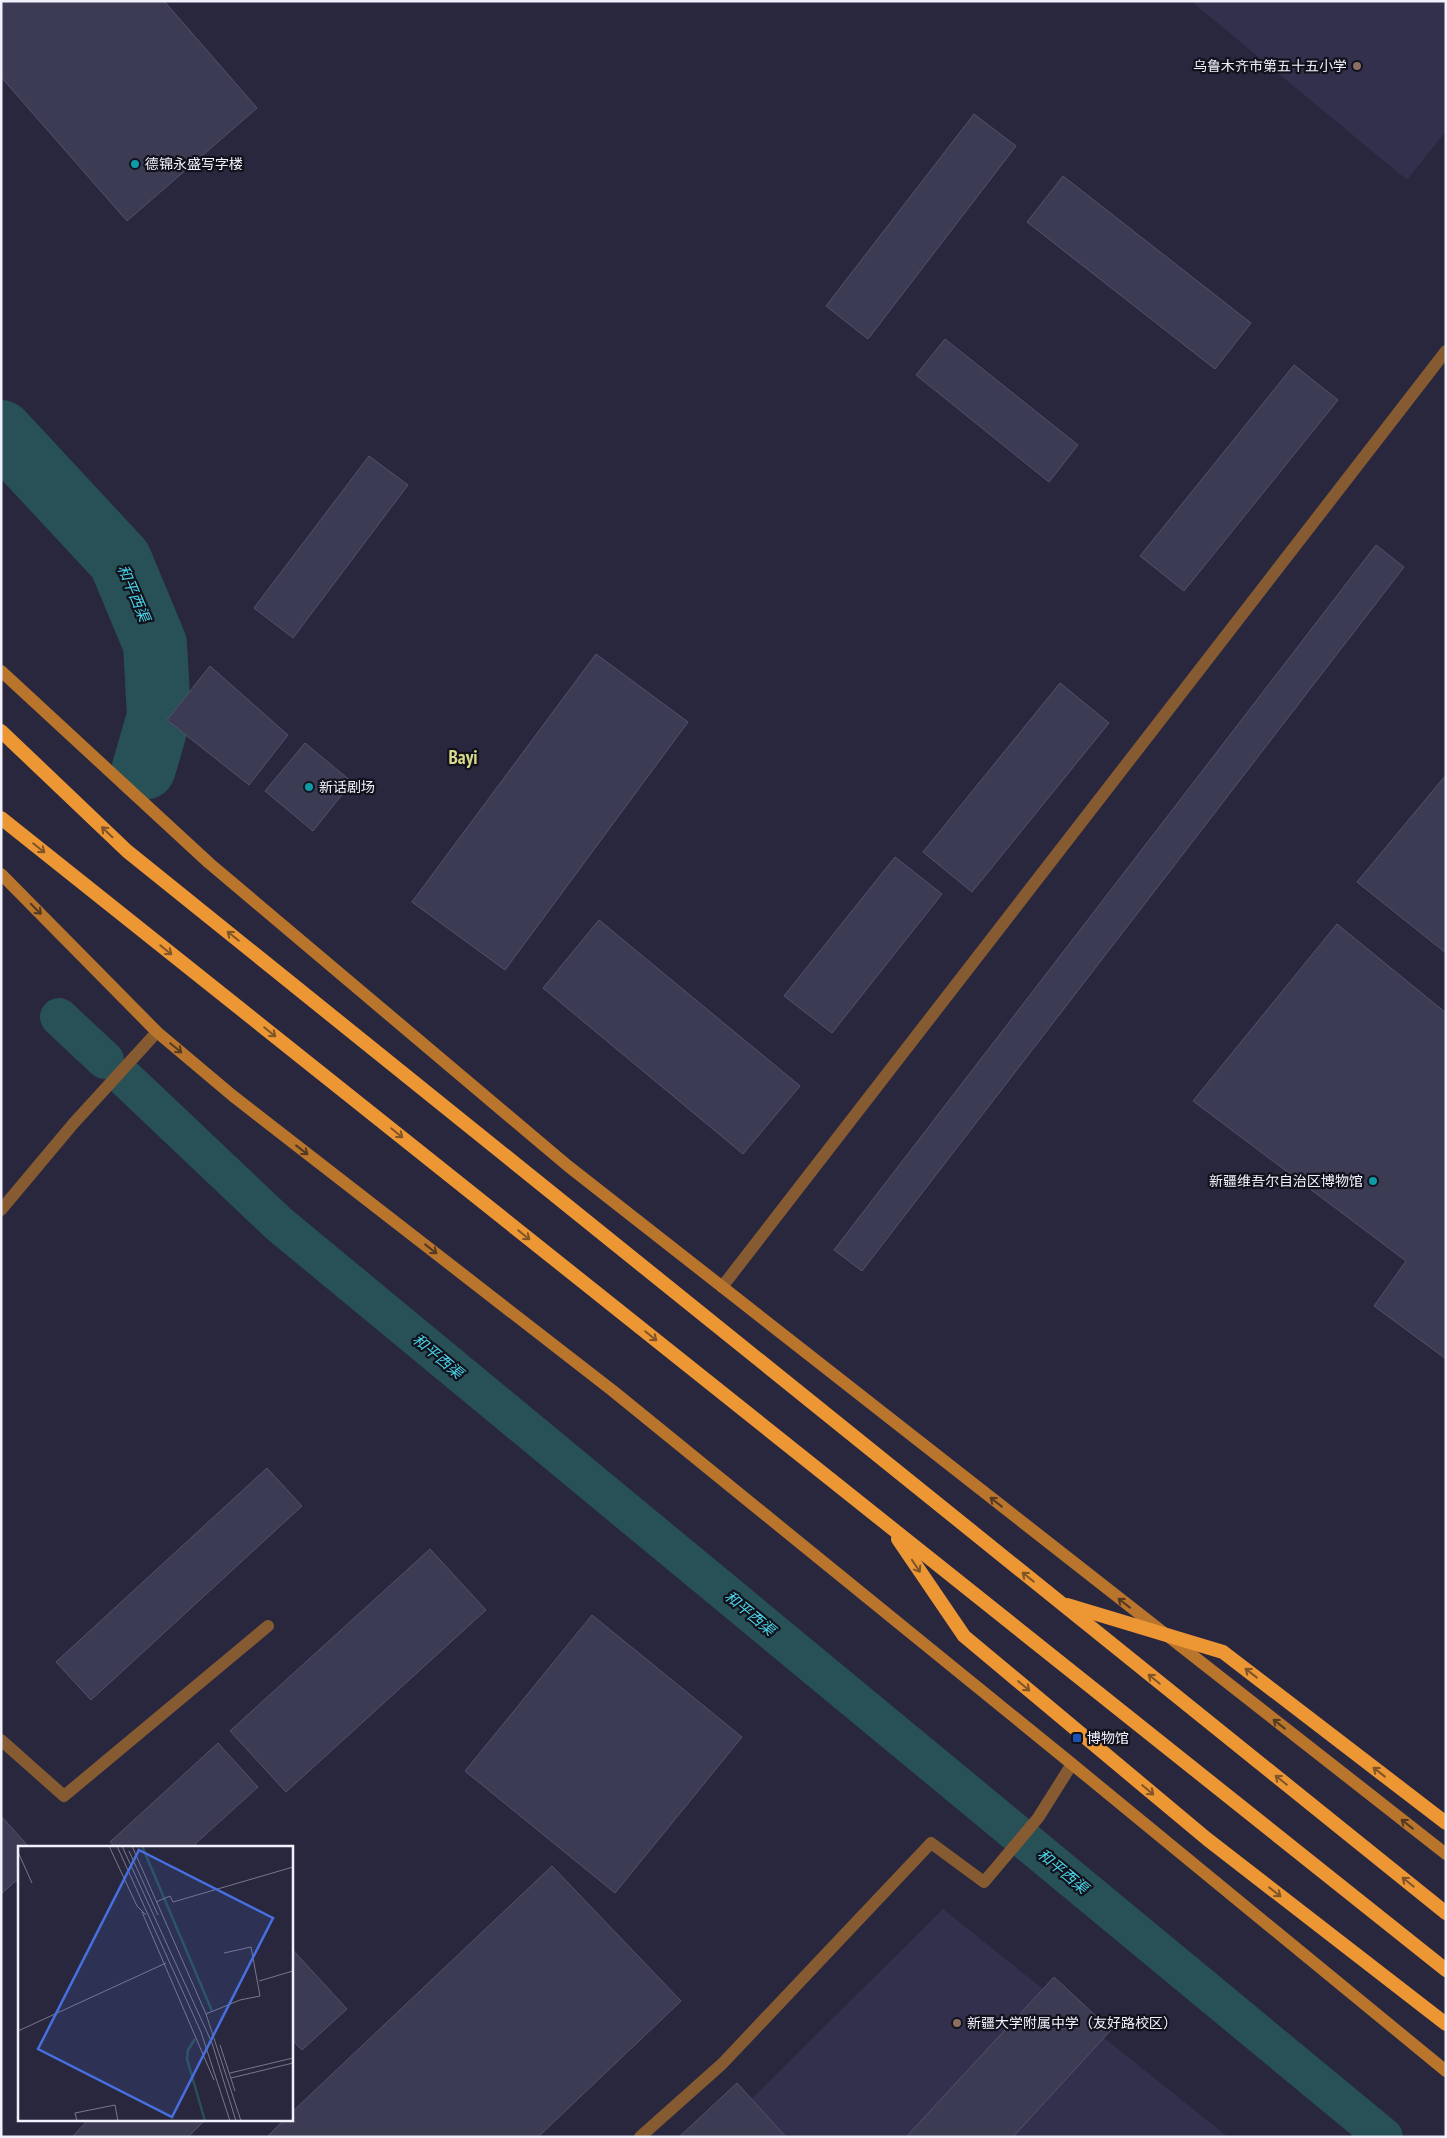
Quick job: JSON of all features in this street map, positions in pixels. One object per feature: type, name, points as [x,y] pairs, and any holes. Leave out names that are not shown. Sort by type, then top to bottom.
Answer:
[{"type":"highway","points":[[1,731],[126,851],[1446,1912]]},
{"type":"highway","points":[[1,818],[1446,1970]]},
{"type":"highway","points":[[889,1526],[964,1636],[1207,1839],[1446,2024]]},
{"type":"highway","points":[[1060,1602],[1223,1652],[1446,1823]]},
{"type":"main road","points":[[1,670],[209,863],[568,1166],[1446,1854]]},
{"type":"main road","points":[[1,874],[157,1032],[233,1096],[613,1391],[1446,2071]]},
{"type":"street","points":[[722,1287],[1446,351]]},
{"type":"street","points":[[1,1210],[73,1124],[157,1032]]},
{"type":"street","points":[[1,1740],[64,1796],[268,1626]]},
{"type":"street","points":[[640,2137],[722,2064],[931,1843],[984,1882],[1038,1818],[1072,1764]]},
{"type":"shaded area","name":"乌鲁木齐市第五十五小学","points":[[1191,1],[1446,1],[1446,131],[1407,180]]},
{"type":"shaded area","name":"新疆大学附属中学（友好路校区）","points":[[943,1909],[1228,2137],[713,2137]]},
{"type":"building","name":"德锦永盛写字楼","points":[[1,1],[164,1],[257,108],[127,221],[1,77]]},
{"type":"building","points":[[974,114],[1016,146],[868,339],[826,306]]},
{"type":"building","points":[[1063,176],[1251,323],[1215,369],[1027,222]]},
{"type":"building","points":[[945,339],[1078,445],[1049,482],[916,375]]},
{"type":"building","points":[[1294,365],[1338,400],[1184,591],[1140,556]]},
{"type":"building","points":[[369,456],[408,485],[293,638],[254,608]]},
{"type":"building","points":[[1376,545],[1404,567],[862,1271],[834,1250]]},
{"type":"building","points":[[596,654],[688,722],[505,970],[412,902]]},
{"type":"building","points":[[210,666],[288,735],[249,785],[167,720]]},
{"type":"building","points":[[1060,683],[1109,723],[972,892],[923,852]]},
{"type":"building","name":"新话剧场","points":[[305,743],[352,782],[313,831],[265,791]]},
{"type":"building","points":[[1446,775],[1446,953],[1357,882]]},
{"type":"building","points":[[895,857],[942,894],[832,1033],[784,996]]},
{"type":"building","points":[[599,920],[800,1086],[743,1154],[543,988]]},
{"type":"building","name":"新疆维吾尔自治区博物馆","points":[[1337,924],[1446,1013],[1446,1359],[1374,1306],[1406,1261],[1193,1101]]},
{"type":"building","points":[[267,1468],[302,1506],[91,1700],[56,1662]]},
{"type":"building","points":[[430,1549],[486,1610],[286,1792],[230,1731]]},
{"type":"building","points":[[592,1615],[742,1737],[615,1893],[465,1771]]},
{"type":"building","points":[[218,1743],[258,1787],[195,1844],[196,1846],[114,1846],[110,1842]]},
{"type":"building","points":[[1,1816],[28,1846],[18,1846],[18,1879],[1,1894]]},
{"type":"building","points":[[552,1866],[681,2001],[538,2137],[267,2137],[284,2120],[292,2120],[292,2112]]},
{"type":"building","points":[[292,1949],[347,2009],[302,2050],[292,2040]]},
{"type":"building","points":[[1054,1977],[1111,2030],[1013,2137],[906,2137]]},
{"type":"building","points":[[737,2083],[786,2137],[679,2137]]},
{"type":"building","points":[[88,2120],[205,2120],[188,2137],[72,2137]]},
{"type":"waterway","name":"和平西渠","points":[[1,432],[120,560],[155,644],[159,716],[144,768]]},
{"type":"waterway","name":"和平西渠","points":[[59,1017],[105,1060]]},
{"type":"waterway","name":"和平西渠","points":[[126,1079],[279,1224],[1384,2137]]},
{"type":"place","name":"乌鲁木齐市第五十五小学","points":[[1357,66]]},
{"type":"place","name":"德锦永盛写字楼","points":[[135,164]]},
{"type":"place","name":"新话剧场","points":[[309,787]]},
{"type":"place","name":"新疆维吾尔自治区博物馆","points":[[1373,1181]]},
{"type":"place","name":"博物馆","points":[[1077,1738]]},
{"type":"place","name":"新疆大学附属中学（友好路校区）","points":[[957,2023]]},
{"type":"district","name":"Bayi","points":[[463,757]]}]
